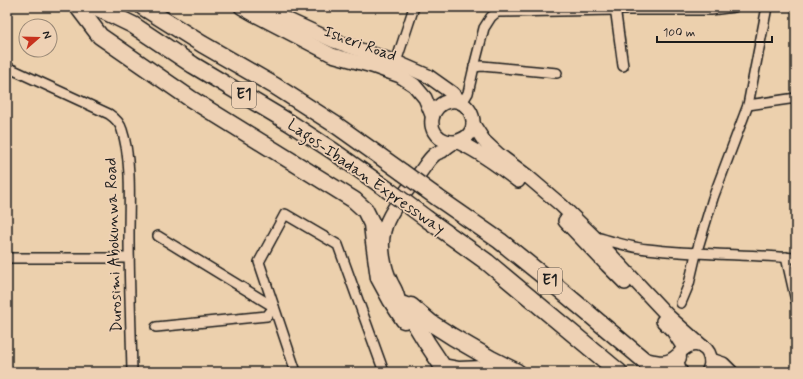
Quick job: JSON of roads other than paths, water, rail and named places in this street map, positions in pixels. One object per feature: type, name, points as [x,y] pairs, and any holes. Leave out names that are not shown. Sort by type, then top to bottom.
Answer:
[{"type":"highway","points":[[78,7],[100,36],[191,99],[354,200],[364,210],[372,224],[379,278],[391,300],[408,313],[431,323],[491,360],[517,372]]},
{"type":"highway","name":"Lagos-Ibadan Expressway","points":[[96,7],[133,24],[193,65],[308,135],[388,190],[487,262],[619,372]]},
{"type":"highway","name":"Lagos-Ibadan Expressway","points":[[143,7],[336,124],[500,241],[557,287],[651,367]]},
{"type":"highway","points":[[397,294],[443,367],[451,370],[484,369],[489,372]]},
{"type":"highway","points":[[598,354],[615,372]]},
{"type":"highway","points":[[651,367],[659,364],[667,364],[674,360],[681,359]]},
{"type":"main road","name":"Isheri Road","points":[[241,7],[332,55],[372,66],[400,76],[414,85],[425,98],[432,115],[434,130],[433,156]]},
{"type":"main road","name":"Isheri Road","points":[[260,7],[334,41],[396,62],[428,76],[452,93],[471,111],[473,124],[484,141],[561,205],[593,236],[668,316],[709,353],[709,366]]},
{"type":"main road","points":[[432,115],[437,107],[444,102],[453,100],[462,102]]},
{"type":"main road","points":[[451,370],[408,313],[397,294],[390,281],[382,248],[384,231],[392,212],[433,156],[465,138],[471,131],[473,124]]},
{"type":"main road","points":[[434,130],[439,137],[446,142],[457,142],[471,148],[489,159],[544,200],[673,331],[681,359]]},
{"type":"main road","points":[[392,212],[387,252],[391,268],[408,313]]},
{"type":"main road","points":[[681,359],[689,346],[700,345],[704,348]]},
{"type":"main road","points":[[709,366],[723,364],[731,372]]},
{"type":"street","points":[[396,62],[414,7]]},
{"type":"street","points":[[462,102],[468,93],[484,28],[491,17],[497,12],[512,9],[734,7]]},
{"type":"street","points":[[681,303],[689,284],[696,254],[713,198],[748,105],[767,7]]},
{"type":"street","points":[[615,8],[623,66]]},
{"type":"street","points":[[474,67],[482,66],[557,73]]},
{"type":"street","name":"Durosimi Abokunwa Road","points":[[7,68],[109,114],[116,119],[120,125],[128,160],[132,372]]},
{"type":"street","points":[[748,105],[796,98]]},
{"type":"street","points":[[296,372],[259,262],[285,214],[338,245],[384,372]]},
{"type":"street","points":[[158,236],[274,307]]},
{"type":"street","points":[[593,236],[618,244],[639,248],[696,254],[796,258]]},
{"type":"street","points":[[786,257],[796,301]]},
{"type":"street","points":[[7,258],[129,258]]},
{"type":"street","points":[[156,327],[267,316],[274,307]]}]
